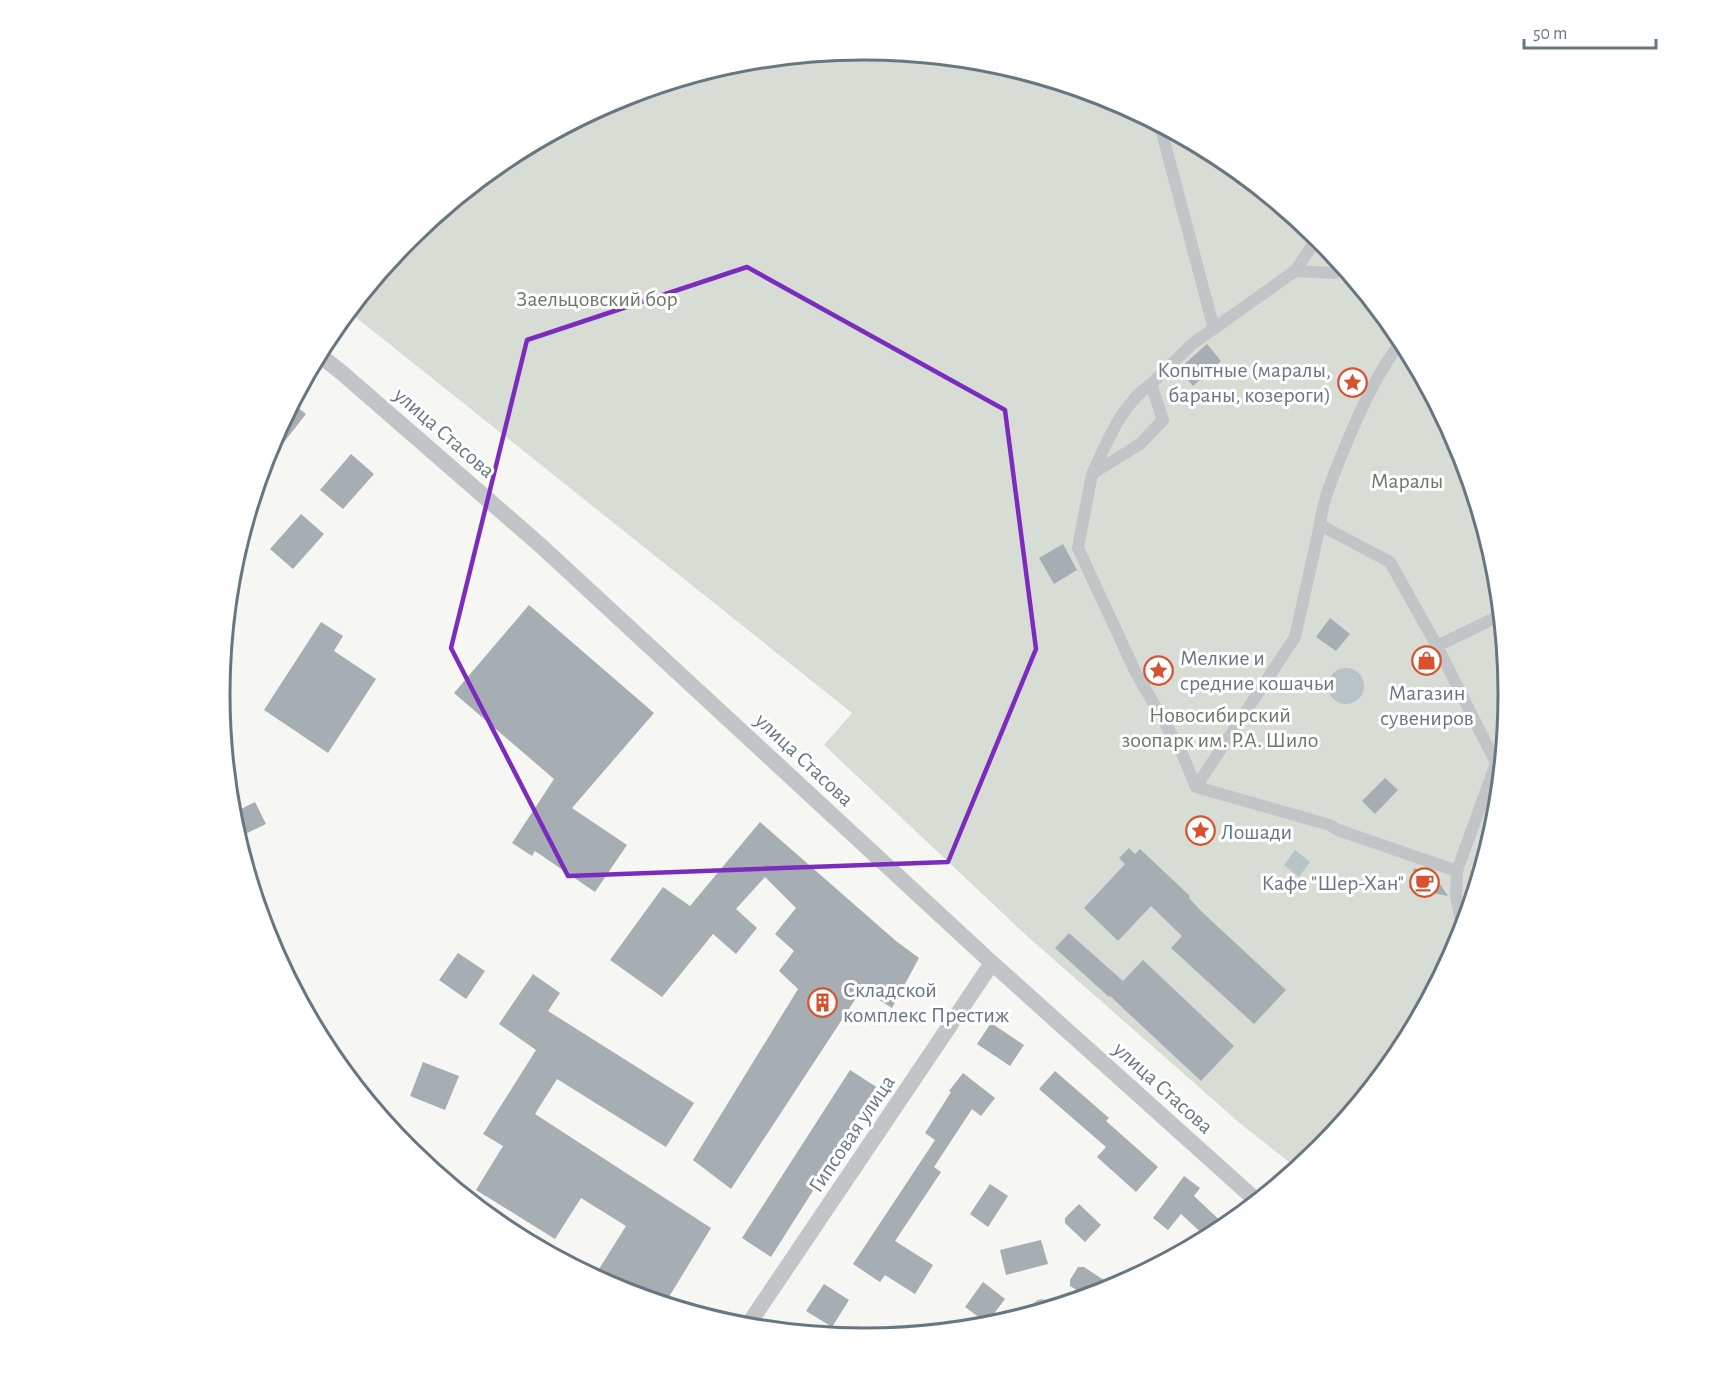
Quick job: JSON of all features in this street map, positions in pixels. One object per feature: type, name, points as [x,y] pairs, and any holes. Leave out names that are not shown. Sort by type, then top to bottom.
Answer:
[{"type":"street","points":[[1168,138],[1214,329]]},
{"type":"street","points":[[1196,787],[1181,751],[1135,671],[1078,548],[1092,474],[1120,416],[1139,393],[1152,384],[1192,344],[1295,271],[1312,245]]},
{"type":"street","points":[[1295,271],[1334,273],[1336,271]]},
{"type":"street","points":[[1196,787],[1294,637],[1323,505],[1358,414],[1396,348]]},
{"type":"street","name":"улица Стасова","points":[[325,360],[540,545],[992,963],[1252,1196]]},
{"type":"street","points":[[1092,474],[1140,444],[1163,420],[1152,384]]},
{"type":"street","points":[[1320,525],[1390,562],[1437,645],[1495,760]]},
{"type":"street","points":[[1437,645],[1494,618]]},
{"type":"street","points":[[1459,913],[1456,896],[1457,872],[1494,769]]},
{"type":"street","points":[[1196,787],[1330,825],[1338,830],[1457,872]]},
{"type":"street","name":"Гипсовая улица","points":[[752,1319],[992,963]]},
{"type":"highlighted area","points":[[747,267],[1005,410],[1036,649],[948,862],[568,876],[451,648],[527,340]]},
{"type":"green space","name":"Новосибирский зоопарк им. Р.А. Шило","points":[[823,61],[905,61],[947,65],[988,72],[1068,94],[1145,125],[1217,167],[1250,191],[1282,217],[1341,276],[1392,342],[1413,377],[1433,414],[1465,491],[1477,530],[1493,612],[1497,653],[1497,736],[1493,777],[1477,859],[1465,898],[1433,975],[1392,1047],[1367,1081],[1341,1113],[1291,1164],[1242,1125],[1027,936],[824,745],[852,713],[355,316],[415,246],[446,217],[511,167],[583,125],[621,108],[660,94],[740,72]]},
{"type":"shaded area","points":[[1346,668],[1359,673],[1364,686],[1359,699],[1346,704],[1333,699],[1328,686],[1333,673]]},
{"type":"shaded area","points":[[1295,850],[1310,862],[1299,877],[1284,865]]},
{"type":"building","points":[[1207,344],[1221,361],[1193,386],[1179,369]]},
{"type":"building","points":[[298,408],[306,414],[280,447]]},
{"type":"building","points":[[351,454],[374,474],[343,509],[320,490]]},
{"type":"building","points":[[301,514],[324,534],[293,569],[270,549]]},
{"type":"building","points":[[1063,544],[1077,570],[1054,584],[1039,558]]},
{"type":"building","points":[[529,605],[654,713],[572,808],[627,845],[595,892],[535,851],[532,856],[512,843],[554,779],[454,693]]},
{"type":"building","points":[[1330,618],[1350,634],[1336,651],[1316,637]]},
{"type":"building","points":[[321,622],[343,636],[334,651],[376,679],[328,753],[264,710]]},
{"type":"building","points":[[1385,778],[1398,790],[1375,814],[1362,801]]},
{"type":"building","points":[[255,802],[266,824],[245,834],[241,809]]},
{"type":"building","name":"Складской комплекс Престиж","points":[[760,822],[896,941],[919,958],[892,1008],[862,989],[731,1189],[693,1160],[798,989],[779,971],[794,951],[775,934],[796,908],[765,877],[736,909],[757,928],[736,954],[713,934],[662,997],[610,960],[663,887],[690,906]]},
{"type":"building","points":[[1129,848],[1135,854],[1140,849],[1190,896],[1189,898],[1202,912],[1286,990],[1254,1024],[1171,948],[1182,936],[1151,906],[1118,941],[1084,908],[1125,864],[1119,858]]},
{"type":"building","name":"Кафе \"Шер-Хан\"","points":[[1414,868],[1434,875],[1448,896],[1409,888]]},
{"type":"building","points":[[1069,933],[1123,981],[1143,960],[1234,1046],[1201,1081],[1055,948]]},
{"type":"building","points":[[458,953],[485,971],[466,999],[439,980]]},
{"type":"building","points":[[533,974],[560,993],[548,1011],[694,1103],[666,1147],[557,1079],[535,1114],[711,1228],[669,1298],[621,1281],[599,1269],[626,1226],[581,1198],[555,1239],[476,1190],[503,1146],[483,1134],[536,1050],[499,1024]]},
{"type":"building","points":[[991,1023],[1024,1045],[1010,1066],[977,1044]]},
{"type":"building","points":[[423,1062],[459,1076],[445,1110],[410,1096]]},
{"type":"building","points":[[850,1070],[878,1088],[771,1257],[742,1238]]},
{"type":"building","points":[[1055,1071],[1109,1118],[1106,1121],[1158,1167],[1136,1192],[1097,1157],[1106,1147],[1039,1089]]},
{"type":"building","points":[[963,1073],[995,1098],[981,1116],[972,1109],[934,1167],[941,1172],[895,1241],[933,1265],[915,1294],[885,1275],[880,1282],[853,1264],[935,1140],[925,1133],[951,1092],[949,1091]]},
{"type":"building","points":[[1184,1176],[1200,1188],[1194,1196],[1220,1220],[1201,1232],[1181,1214],[1168,1230],[1153,1218]]},
{"type":"building","points":[[990,1184],[1008,1196],[988,1227],[970,1214]]},
{"type":"building","points":[[1079,1204],[1101,1225],[1085,1242],[1065,1223],[1065,1218]]},
{"type":"building","points":[[1041,1240],[1048,1264],[1006,1275],[1000,1250]]},
{"type":"building","points":[[1078,1267],[1084,1267],[1106,1281],[1079,1291],[1070,1286],[1070,1280]]},
{"type":"building","points":[[983,1282],[1005,1299],[992,1316],[988,1317],[981,1318],[965,1307]]},
{"type":"building","points":[[824,1284],[849,1300],[832,1327],[806,1311]]},
{"type":"place","name":"Копытные (маралы, бараны, козероги)","points":[[1352,382]]},
{"type":"place","name":"Магазин сувениров","points":[[1427,660]]},
{"type":"place","name":"Мелкие и средние кошачьи","points":[[1159,670]]},
{"type":"place","name":"Лошади","points":[[1200,831]]},
{"type":"place","name":"Кафе \"Шер-Хан\"","points":[[1425,882]]},
{"type":"place","name":"Складской комплекс Престиж","points":[[822,1002]]},
{"type":"park label","name":"Заельцовский бор","points":[[597,298]]},
{"type":"park label","name":"Маралы","points":[[1407,480]]}]
